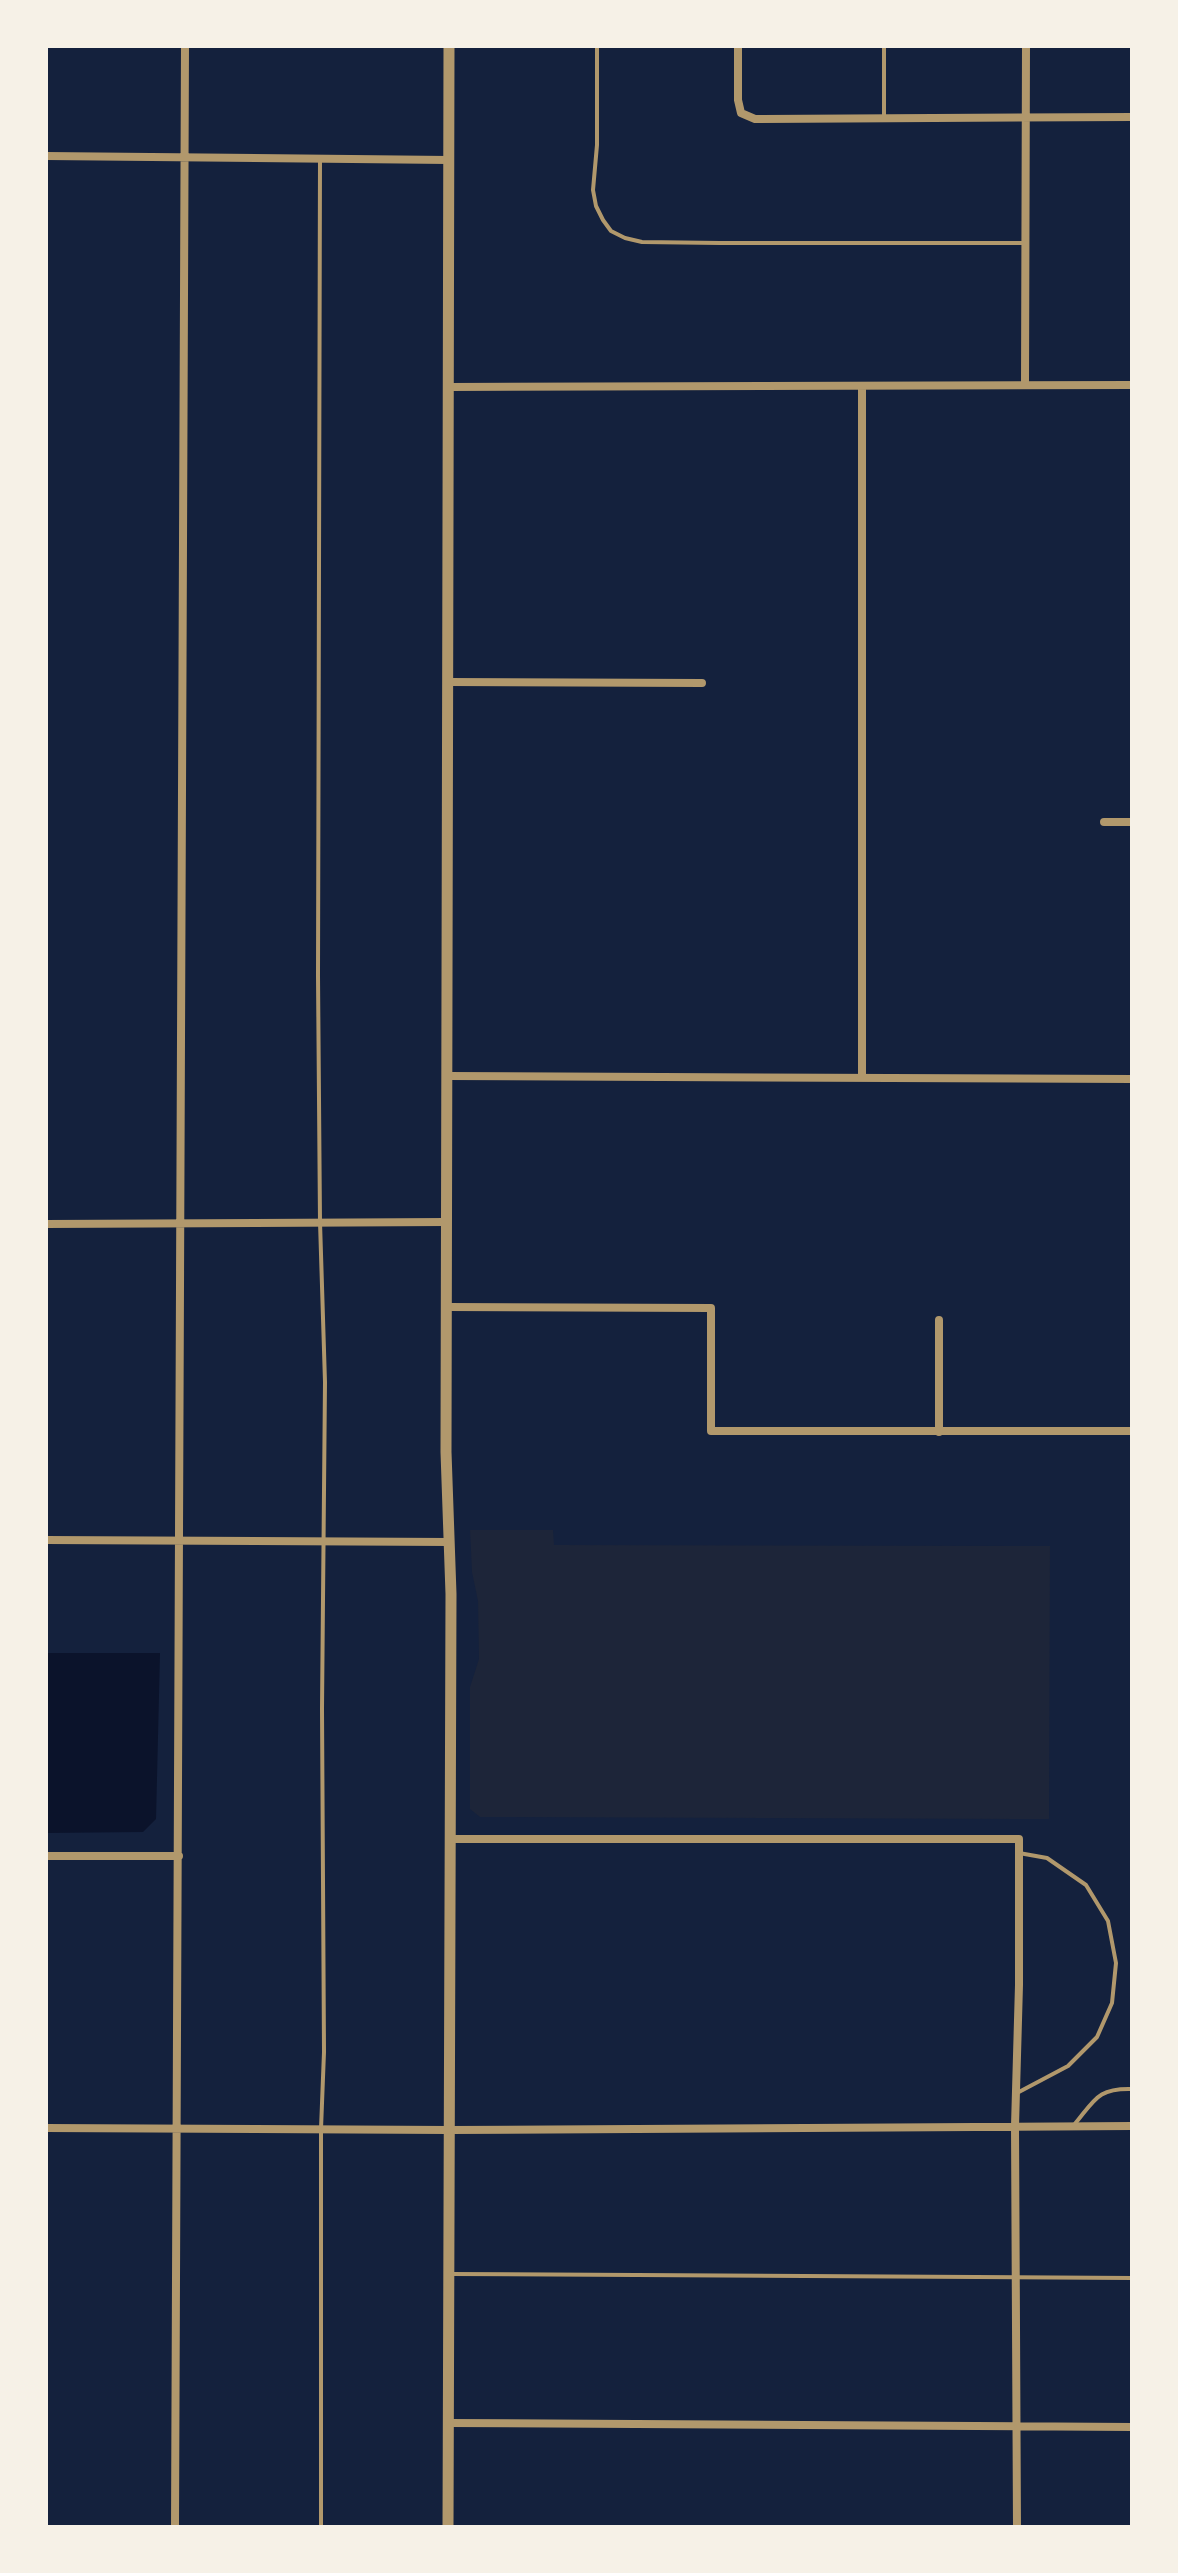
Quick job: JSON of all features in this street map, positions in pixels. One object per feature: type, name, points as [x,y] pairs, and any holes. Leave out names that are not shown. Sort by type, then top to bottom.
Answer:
[{"type":"street","points":[[175,2527],[185,46]]},
{"type":"street","points":[[448,2527],[450,1542],[446,1452],[446,1222],[449,46]]},
{"type":"street","points":[[738,46],[738,100],[741,113],[755,119],[1132,117]]},
{"type":"street","points":[[1025,385],[1026,46]]},
{"type":"street","points":[[46,156],[449,160]]},
{"type":"street","points":[[449,387],[1132,385]]},
{"type":"street","points":[[862,386],[862,1077]]},
{"type":"street","points":[[448,682],[702,683]]},
{"type":"street","points":[[1104,822],[1132,822]]},
{"type":"street","points":[[447,1076],[1132,1079]]},
{"type":"street","points":[[46,1224],[446,1222]]},
{"type":"street","points":[[447,1307],[711,1308],[711,1431],[1132,1431]]},
{"type":"street","points":[[939,1320],[939,1432]]},
{"type":"street","points":[[46,1540],[450,1542]]},
{"type":"street","points":[[450,1839],[1019,1839],[1015,2126],[1017,2527]]},
{"type":"street","points":[[46,1856],[179,1856]]},
{"type":"street","points":[[46,2128],[449,2130],[1132,2126]]},
{"type":"street","points":[[448,2423],[1132,2427]]},
{"type":"lane","points":[[597,46],[597,145],[593,190],[603,220],[611,231],[625,238],[642,242],[720,243],[1026,243]]},
{"type":"lane","points":[[884,46],[884,118]]},
{"type":"lane","points":[[320,158],[318,976],[325,1382],[321,2527]]},
{"type":"lane","points":[[1017,2093],[1068,2066],[1097,2037],[1112,2003],[1116,1963],[1108,1921],[1086,1885],[1047,1858],[1019,1853]]},
{"type":"lane","points":[[1074,2126],[1103,2092],[1132,2089]]},
{"type":"lane","points":[[450,2274],[1132,2278]]},
{"type":"shaded area","points":[[470,1530],[553,1530],[554,1545],[1050,1546],[1049,1819],[480,1817],[470,1809],[470,1687],[479,1659],[478,1601],[472,1572]]},
{"type":"shaded area","points":[[46,1653],[160,1653],[156,1819],[143,1832],[46,1833]]}]
